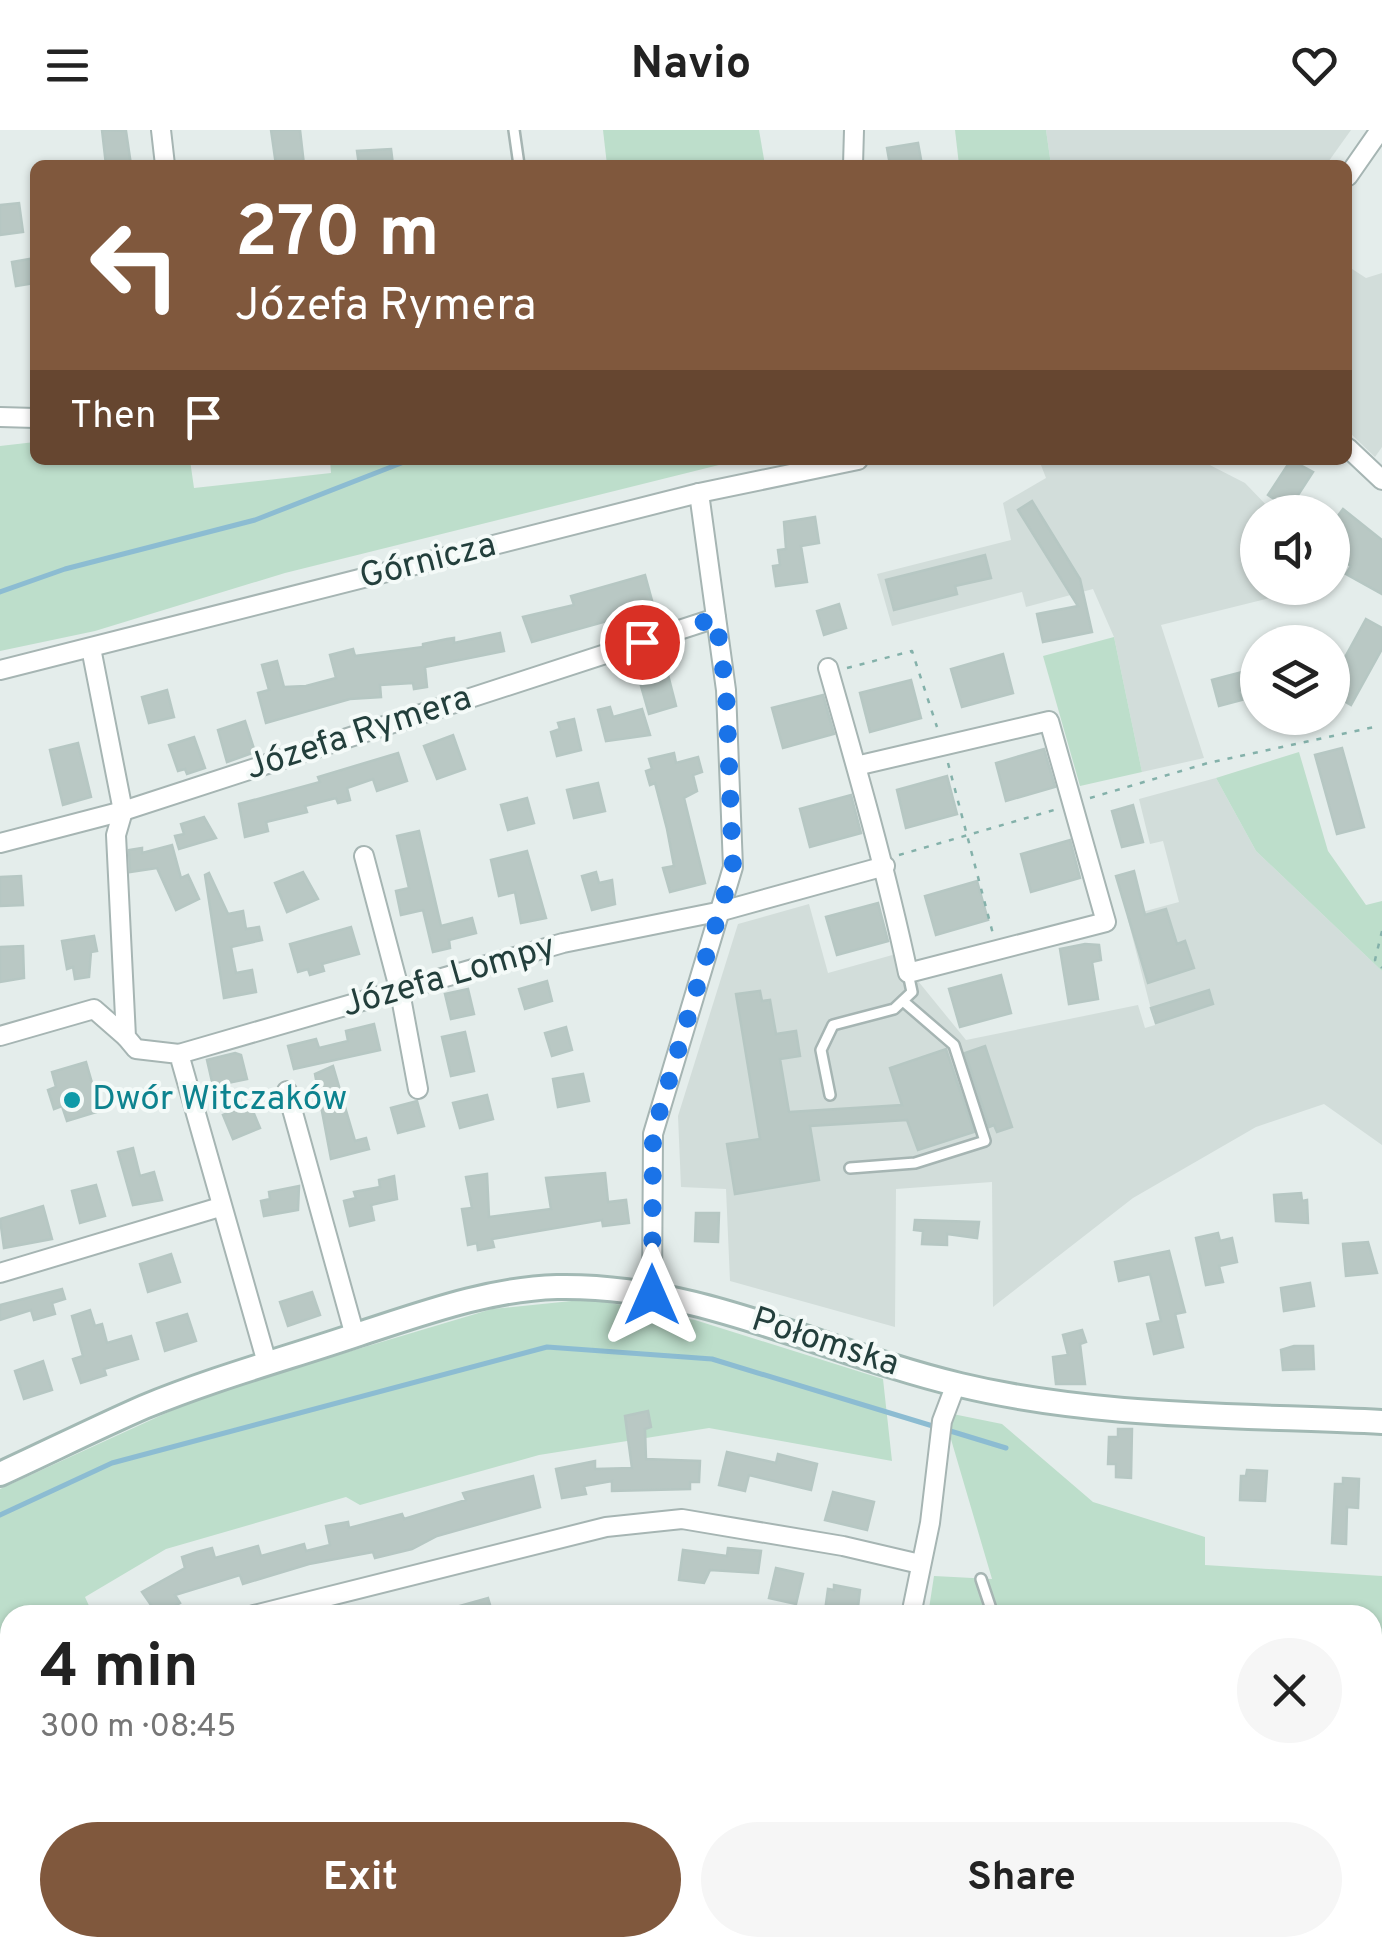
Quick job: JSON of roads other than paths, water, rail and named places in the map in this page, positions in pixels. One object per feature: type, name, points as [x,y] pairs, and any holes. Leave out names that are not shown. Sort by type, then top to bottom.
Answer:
[{"type":"street","points":[[162,130],[165,160]]},
{"type":"street","points":[[853,160],[854,130]]},
{"type":"street","points":[[1352,170],[1380,130]]},
{"type":"street","points":[[0,417],[30,418]]},
{"type":"street","points":[[1352,452],[1382,480]]},
{"type":"street","name":"Górnicza","points":[[0,670],[698,493],[834,465]]},
{"type":"street","points":[[652,1295],[653,1134],[733,867],[726,690],[698,493]]},
{"type":"street","name":"Józefa Rymera","points":[[0,843],[123,812],[716,618]]},
{"type":"street","points":[[91,648],[123,812],[116,836],[126,1037]]},
{"type":"street","points":[[829,670],[856,766],[884,863],[908,973],[1106,922],[1049,721],[856,766]]},
{"type":"street","points":[[364,856],[400,992],[418,1090]]},
{"type":"street","name":"Józefa Lompy","points":[[179,1054],[563,943],[722,911],[884,863]]},
{"type":"street","points":[[0,1036],[94,1009],[136,1048],[179,1054],[267,1363]]},
{"type":"street","points":[[288,1091],[355,1336]]},
{"type":"street","points":[[0,1273],[220,1207]]},
{"type":"street","name":"Połomska","points":[[0,1474],[145,1407],[267,1363],[506,1291],[592,1288],[652,1295],[722,1309],[956,1384],[1097,1408],[1382,1422]]},
{"type":"street","points":[[914,1605],[942,1422],[956,1384]]},
{"type":"street","points":[[294,1605],[606,1527],[682,1519],[843,1546],[920,1564]]},
{"type":"lane","points":[[514,130],[518,160]]},
{"type":"lane","points":[[830,1095],[821,1050],[833,1024],[894,1009],[912,992],[908,973]]},
{"type":"lane","points":[[850,1168],[915,1162],[985,1141],[954,1045],[902,1001]]},
{"type":"lane","points":[[981,1579],[990,1605]]},
{"type":"waterway","points":[[0,592],[65,569],[255,520],[396,465]]},
{"type":"waterway","points":[[0,1515],[112,1463],[547,1347],[712,1359],[936,1427]]},
{"type":"waterway","points":[[947,1430],[1006,1448]]},
{"type":"place","name":"Dwór Witczaków","points":[[72,1100]]}]
